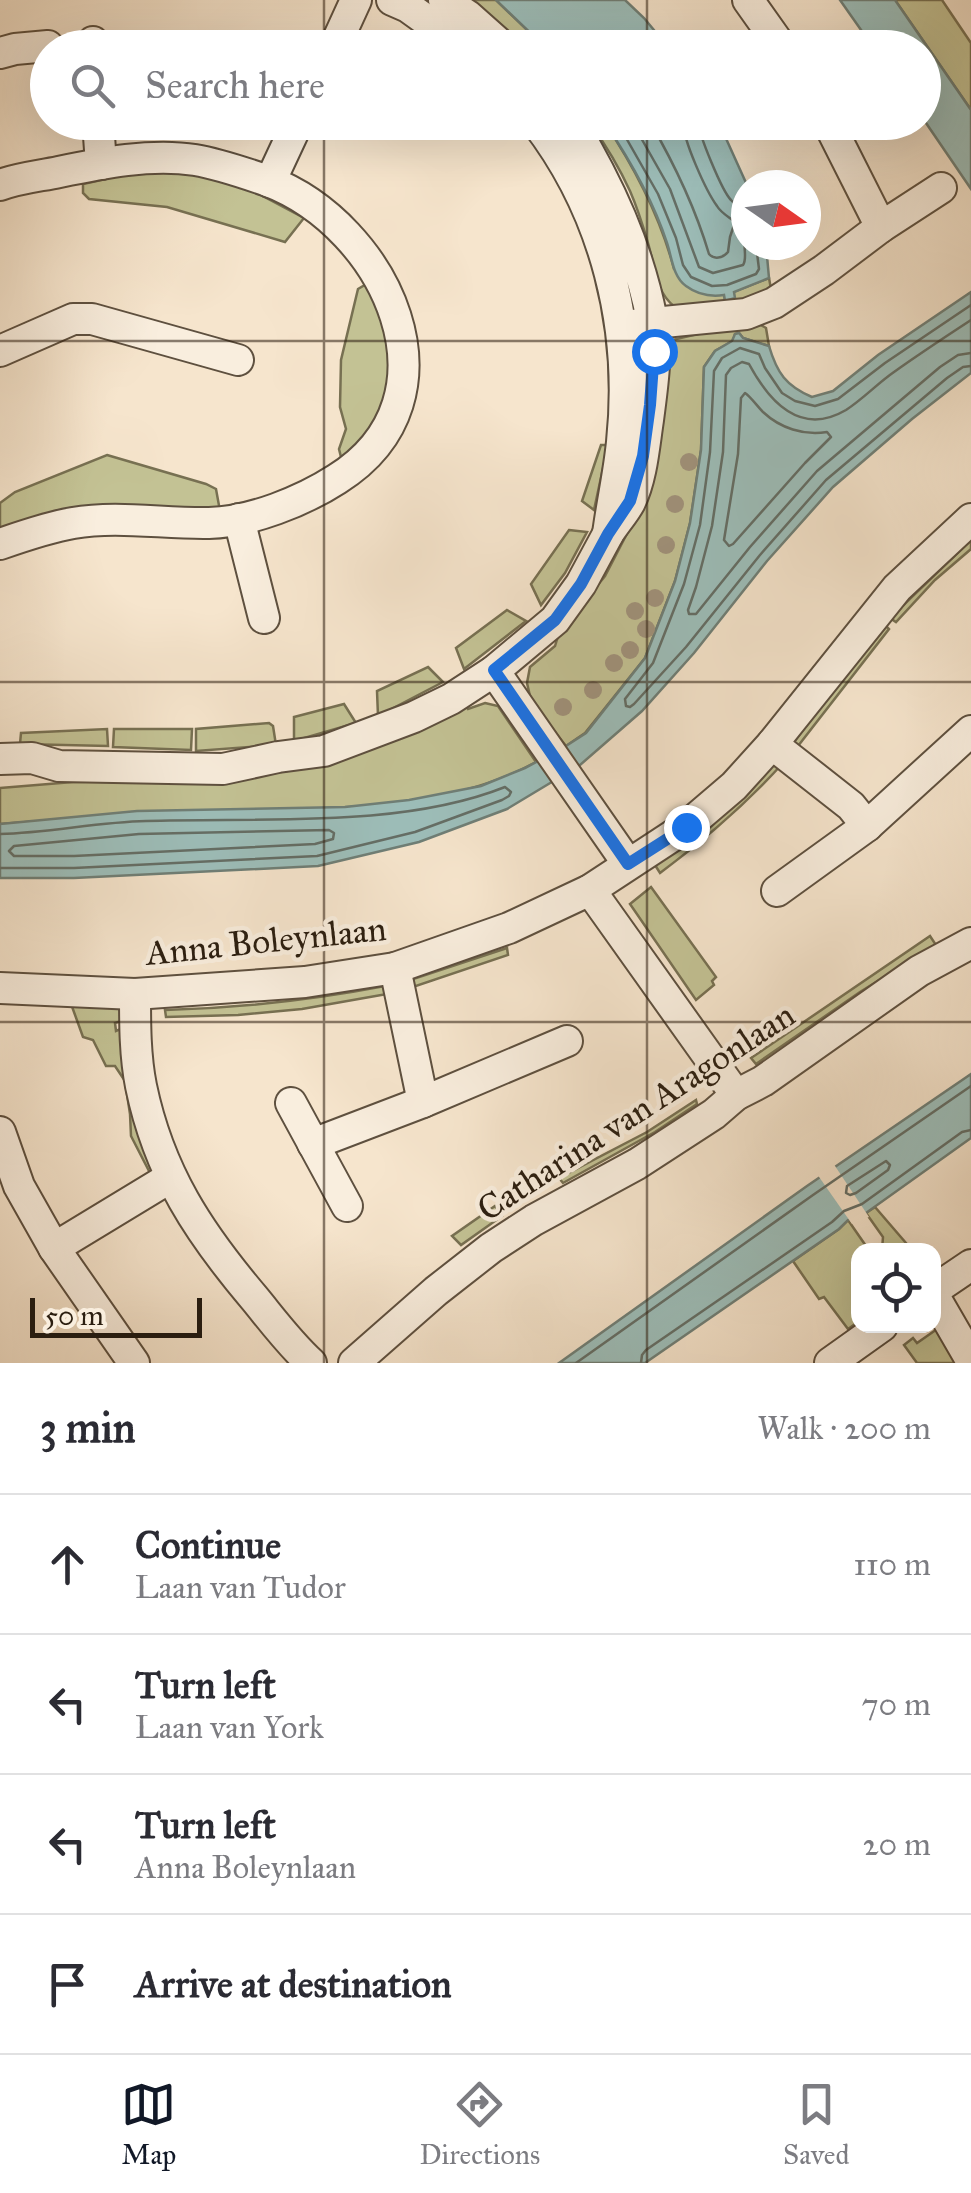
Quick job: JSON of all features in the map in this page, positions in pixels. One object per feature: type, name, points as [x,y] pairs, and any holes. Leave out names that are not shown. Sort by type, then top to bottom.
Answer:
[{"type":"street","points":[[342,30],[356,0]]},
{"type":"street","points":[[392,0],[440,30]]},
{"type":"street","points":[[444,0],[484,30]]},
{"type":"street","points":[[748,0],[769,30]]},
{"type":"street","points":[[0,53],[30,48]]},
{"type":"street","points":[[99,140],[101,164]]},
{"type":"street","points":[[270,182],[290,140]]},
{"type":"street","points":[[550,140],[593,218],[616,291],[624,390],[622,443],[608,534]]},
{"type":"street","points":[[0,760],[32,758],[59,766],[223,769],[324,751],[414,718],[451,699],[555,620],[630,501],[643,456],[654,351],[653,322],[618,206],[582,140]]},
{"type":"street","points":[[837,140],[881,227]]},
{"type":"street","points":[[0,186],[101,164],[161,158],[194,160],[270,182],[327,218],[352,241],[376,273],[392,301],[402,341],[404,373],[400,401],[387,432],[368,456],[308,496],[238,519],[212,523],[74,522],[0,544]]},
{"type":"street","points":[[620,326],[746,314],[774,303],[941,188]]},
{"type":"street","points":[[2,346],[73,319],[92,318],[238,360]]},
{"type":"street","points":[[238,519],[264,618]]},
{"type":"street","name":"Anna Boleynlaan","points":[[0,988],[135,994],[305,982],[395,968],[509,928],[590,890],[686,827],[734,786],[897,588],[971,519]]},
{"type":"street","points":[[494,670],[628,864]]},
{"type":"street","points":[[777,891],[867,826],[971,731]]},
{"type":"street","points":[[772,744],[851,806],[867,826]]},
{"type":"street","points":[[0,779],[30,776],[59,766]]},
{"type":"street","points":[[590,890],[736,1095]]},
{"type":"street","name":"Catharina van Aragonlaan","points":[[354,1363],[491,1248],[638,1164],[919,972],[971,944]]},
{"type":"street","points":[[395,968],[423,1102]]},
{"type":"street","points":[[135,994],[140,1082],[152,1132],[171,1177],[204,1236],[311,1363]]},
{"type":"street","points":[[313,1144],[566,1040]]},
{"type":"street","points":[[291,1103],[347,1206]]},
{"type":"street","points":[[0,1132],[19,1186],[54,1248],[134,1363]]},
{"type":"street","points":[[54,1248],[171,1177]]},
{"type":"street","points":[[941,1288],[971,1265]]},
{"type":"street","points":[[941,1306],[971,1360]]},
{"type":"street","points":[[830,1363],[874,1343]]},
{"type":"shaded area","points":[[467,0],[496,0],[527,30],[503,30]]},
{"type":"shaded area","points":[[895,0],[942,0],[971,43],[971,110],[941,67],[941,30],[916,30]]},
{"type":"shaded area","points":[[601,140],[616,140],[626,157],[654,211],[674,269],[724,294],[725,300],[733,292],[769,278],[771,289],[756,301],[675,307],[660,286],[630,191]]},
{"type":"shaded area","points":[[158,167],[231,179],[304,218],[285,242],[167,207],[89,199],[83,193],[83,184],[106,179],[106,172]]},
{"type":"shaded area","points":[[370,282],[393,358],[385,416],[343,465],[339,449],[346,429],[340,407],[341,360],[358,289]]},
{"type":"shaded area","points":[[754,321],[766,328],[769,346],[735,334],[733,341],[715,351],[704,367],[701,450],[690,523],[675,581],[645,658],[585,733],[566,746],[530,696],[530,667],[555,646],[559,633],[605,576],[635,518],[662,355],[672,340]]},
{"type":"shaded area","points":[[601,445],[608,445],[594,510],[582,501]]},
{"type":"shaded area","points":[[107,455],[206,484],[216,489],[220,511],[0,533],[0,503],[15,492]]},
{"type":"shaded area","points":[[569,530],[587,532],[565,573],[541,605],[531,584]]},
{"type":"shaded area","points":[[971,540],[971,549],[896,622],[890,618]]},
{"type":"shaded area","points":[[507,610],[526,621],[464,669],[456,648]]},
{"type":"shaded area","points":[[883,623],[889,629],[798,746],[791,746]]},
{"type":"shaded area","points":[[428,667],[443,682],[378,716],[377,691]]},
{"type":"shaded area","points":[[485,703],[498,706],[536,762],[469,789],[361,806],[0,824],[0,788],[73,782],[236,779],[287,771],[356,753],[465,704],[468,709]]},
{"type":"shaded area","points":[[344,704],[356,723],[294,741],[294,717]]},
{"type":"shaded area","points":[[269,723],[276,745],[196,751],[196,729]]},
{"type":"shaded area","points":[[107,729],[108,746],[20,744],[21,733]]},
{"type":"shaded area","points":[[114,729],[192,729],[191,750],[113,747]]},
{"type":"shaded area","points":[[780,758],[783,763],[754,793],[660,873],[655,865],[695,838]]},
{"type":"shaded area","points":[[651,887],[716,977],[714,985],[696,1000],[630,904]]},
{"type":"shaded area","points":[[930,936],[936,945],[756,1064],[751,1058]]},
{"type":"shaded area","points":[[507,948],[508,955],[410,988],[407,981]]},
{"type":"shaded area","points":[[385,986],[387,994],[302,1009],[166,1017],[165,1010],[275,1002]]},
{"type":"shaded area","points":[[70,1001],[119,1003],[127,1019],[115,1023],[116,1031],[123,1028],[158,1172],[151,1175],[131,1136],[125,1081],[115,1066],[106,1066],[93,1040],[83,1037]]},
{"type":"shaded area","points":[[696,1100],[697,1104],[655,1132],[563,1183],[559,1178],[647,1132]]},
{"type":"shaded area","points":[[495,1206],[502,1216],[461,1245],[452,1236]]},
{"type":"shaded area","points":[[875,1207],[906,1243],[883,1243],[883,1237],[866,1213]]},
{"type":"shaded area","points":[[848,1220],[864,1243],[851,1243],[848,1329],[824,1297],[819,1299],[793,1261]]},
{"type":"shaded area","points":[[941,1329],[962,1363],[917,1363],[904,1345],[913,1338],[917,1343],[931,1333],[941,1333]]},
{"type":"water","points":[[496,0],[625,0],[654,30],[527,30]]},
{"type":"water","points":[[840,0],[895,0],[916,30],[861,30]]},
{"type":"water","points":[[941,67],[971,110],[971,189],[938,140],[941,140]]},
{"type":"water","points":[[616,140],[727,140],[740,170],[731,170],[731,260],[767,260],[769,278],[734,292],[735,298],[725,301],[724,295],[691,289],[676,272],[648,196]]},
{"type":"water","points":[[971,292],[971,373],[833,487],[642,711],[580,765],[507,809],[419,842],[318,866],[0,878],[0,824],[137,811],[345,807],[409,800],[481,786],[566,746],[586,733],[645,658],[675,581],[690,523],[701,450],[704,367],[715,351],[739,333],[769,346],[784,378],[812,397],[833,391],[878,355]]},
{"type":"water","points":[[971,1074],[971,1138],[866,1213],[848,1220],[645,1363],[559,1363],[807,1186]]},
{"type":"pier","points":[[833,1163],[869,1217],[852,1224],[817,1174]]},
{"type":"route","points":[[654,351],[643,456],[630,501],[555,620],[494,670],[628,864],[686,827]]}]
